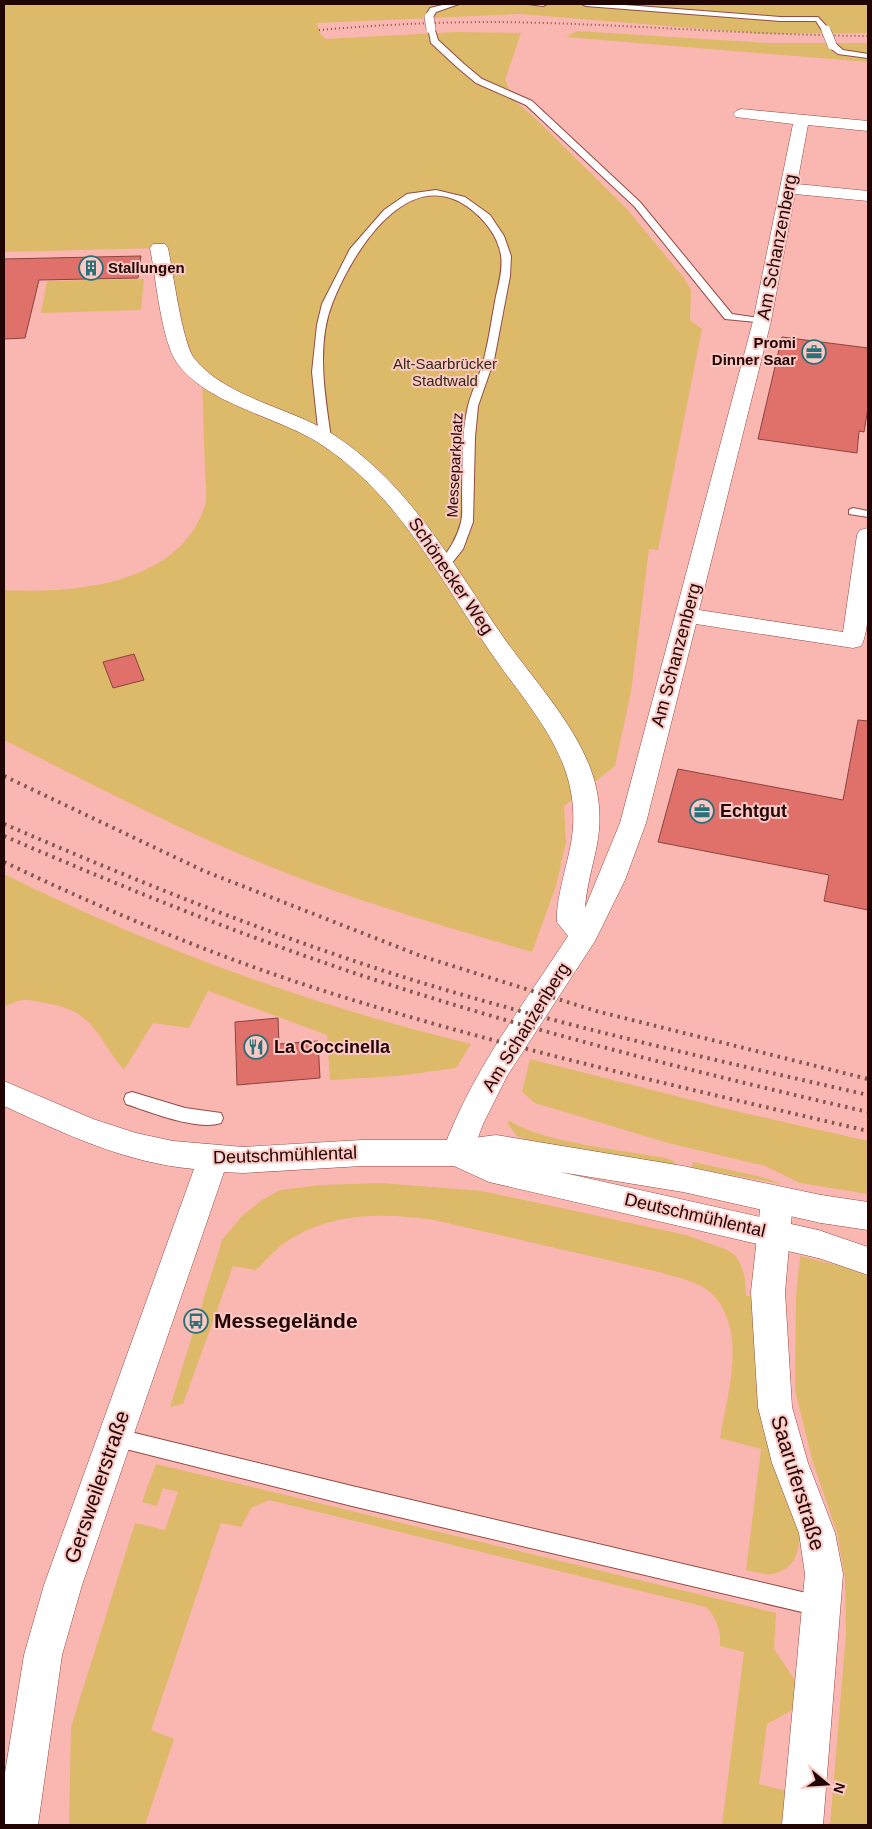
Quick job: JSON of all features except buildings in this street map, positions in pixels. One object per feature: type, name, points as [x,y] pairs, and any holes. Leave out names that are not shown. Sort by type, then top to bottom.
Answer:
[{"type":"main road","points":[[741,114],[868,126]]},
{"type":"main road","name":"Am Schanzenberg","points":[[458,1154],[464,1132],[493,1076],[584,934],[613,879],[633,823],[762,321],[801,120]]},
{"type":"main road","points":[[789,188],[868,196]]},
{"type":"main road","name":"Schönecker Weg","points":[[159,248],[184,358],[202,375],[227,391],[325,438],[373,474],[391,492],[428,537],[444,565],[557,730],[581,780],[587,841],[570,906],[571,922],[584,934]]},
{"type":"main road","points":[[686,615],[853,641],[868,535]]},
{"type":"main road","name":"Deutschmühlental","points":[[4,1093],[83,1128],[136,1146],[213,1159],[275,1159],[362,1153],[458,1154],[496,1148],[683,1179],[777,1201],[868,1216]]},
{"type":"main road","name":"Deutschmühlental","points":[[458,1154],[489,1169],[773,1233],[818,1244],[868,1261]]},
{"type":"main road","name":"Gersweilerstraße","points":[[17,1825],[43,1656],[63,1585],[213,1159]]},
{"type":"main road","name":"Saaruferstraße","points":[[777,1201],[768,1292],[770,1352],[775,1407],[790,1463],[817,1533],[824,1574],[823,1607],[803,1825]]},
{"type":"lane","points":[[455,4],[433,10],[429,17],[434,41],[479,81],[529,103],[637,204],[729,317],[762,321]]},
{"type":"lane","points":[[532,4],[543,4]]},
{"type":"lane","points":[[586,4],[780,20],[818,19],[826,30],[832,45],[841,52],[868,56]]},
{"type":"lane","name":"Messeparkplatz","points":[[325,438],[317,372],[322,325],[327,304],[355,249],[387,212],[410,196],[436,194],[462,199],[487,217],[499,236],[506,256],[506,276],[489,360],[473,406],[469,437],[468,522],[457,549],[444,565]]},
{"type":"lane","points":[[853,512],[868,514]]},
{"type":"lane","points":[[132,1099],[185,1115],[215,1118]]},
{"type":"lane","points":[[114,1437],[352,1496],[823,1607]]},
{"type":"green space","name":"Alt-Saarbrücker Stadtwald","points":[[4,4],[868,4],[868,33],[766,34],[519,14],[317,23],[320,33],[326,39],[456,32],[521,33],[505,80],[514,100],[538,121],[627,209],[684,278],[691,290],[690,320],[702,329],[658,550],[649,549],[631,692],[615,766],[564,806],[566,842],[556,886],[532,952],[364,901],[298,878],[167,821],[4,740],[4,590],[61,590],[91,586],[121,579],[149,568],[173,553],[192,532],[205,505],[206,492],[202,380],[180,359],[159,248],[4,252]]},
{"type":"green space","points":[[577,31],[769,43],[868,43],[868,62],[566,37]]},
{"type":"green space","points":[[144,279],[141,310],[41,313],[47,281]]},
{"type":"green space","points":[[4,874],[116,926],[233,972],[352,1012],[471,1044],[456,1068],[398,1076],[330,1080],[327,1035],[208,991],[189,1028],[153,1023],[124,1070],[93,1027],[75,1012],[62,1007],[28,1000],[4,1006]]},
{"type":"green space","points":[[530,1059],[731,1110],[868,1141],[868,1194],[800,1183],[765,1166],[668,1143],[535,1103],[522,1092]]},
{"type":"green space","points":[[510,1121],[525,1129],[543,1135],[584,1145],[665,1158],[674,1161],[676,1166],[527,1140],[517,1136],[507,1123]]},
{"type":"green space","points":[[693,1162],[762,1177],[782,1184],[692,1168]]},
{"type":"green space","points":[[381,1183],[482,1191],[686,1235],[725,1249],[735,1255],[741,1265],[745,1279],[746,1296],[755,1296],[800,1531],[799,1545],[795,1558],[787,1568],[781,1572],[770,1574],[746,1570],[761,1449],[720,1438],[732,1366],[730,1329],[725,1312],[715,1297],[703,1287],[659,1272],[434,1220],[399,1216],[362,1216],[327,1223],[289,1240],[256,1270],[233,1266],[183,1404],[170,1407],[222,1240],[242,1216],[262,1200],[280,1190],[321,1185]]},
{"type":"green space","points":[[800,1256],[857,1270],[868,1277],[868,1825],[830,1825],[846,1633],[845,1578],[837,1533],[812,1459],[795,1390],[796,1296]]},
{"type":"green space","points":[[156,1464],[776,1613],[774,1649],[797,1683],[794,1709],[767,1724],[759,1784],[786,1791],[783,1825],[722,1825],[744,1652],[720,1646],[718,1625],[706,1607],[269,1500],[251,1508],[241,1527],[221,1523],[151,1730],[174,1739],[145,1825],[69,1825],[71,1727],[135,1523],[165,1530],[178,1492],[163,1488],[157,1506],[142,1502]]},
{"type":"railway","points":[[319,30],[406,24],[493,22],[587,24],[774,34],[868,36]]},
{"type":"railway","points":[[4,776],[204,871],[421,956],[596,1011],[868,1079]]},
{"type":"railway","points":[[4,824],[200,905],[299,942],[400,976],[574,1025],[868,1095]]},
{"type":"railway","points":[[4,836],[200,917],[299,954],[400,988],[516,1023],[633,1055],[868,1112]]},
{"type":"railway","points":[[4,862],[82,898],[200,947],[321,990],[388,1011],[662,1083],[868,1131]]},
{"type":"place","name":"Stallungen","points":[[91,268]]},
{"type":"place","name":"Promi Dinner Saar","points":[[814,352]]},
{"type":"place","name":"Echtgut","points":[[702,811]]},
{"type":"place","name":"La Coccinella","points":[[256,1047]]},
{"type":"place","name":"Messegelände","points":[[196,1321]]}]
